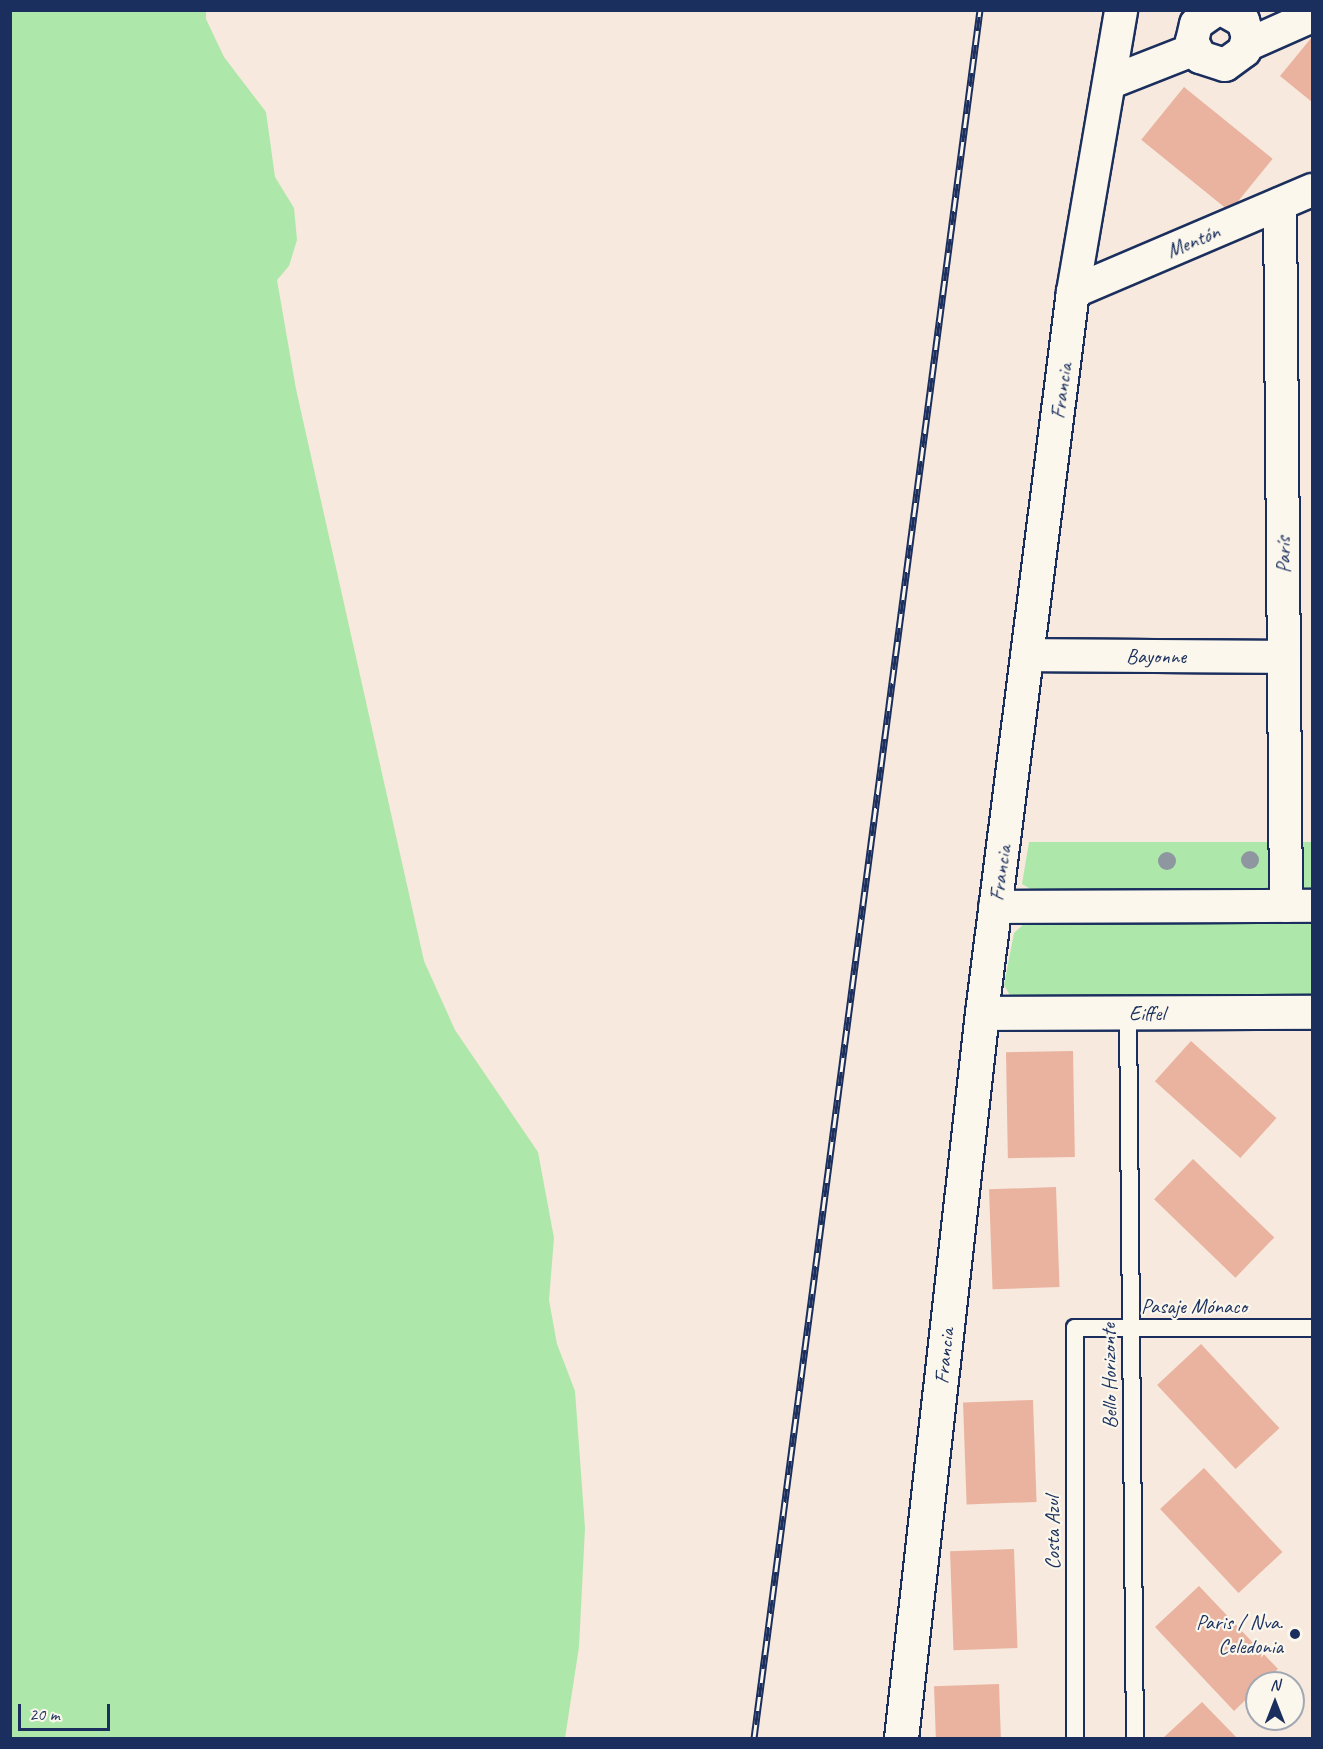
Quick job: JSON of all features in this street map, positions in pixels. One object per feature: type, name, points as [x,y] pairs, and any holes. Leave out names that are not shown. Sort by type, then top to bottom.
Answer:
[{"type":"street","name":"Francia","points":[[901,1738],[982,1013],[1073,292],[1111,82],[1121,10]]},
{"type":"street","points":[[1216,10],[1196,24],[1195,50],[1207,62],[1225,65],[1239,57],[1246,45],[1312,16]]},
{"type":"street","points":[[1223,10],[1243,21],[1246,45]]},
{"type":"street","points":[[1111,82],[1195,50]]},
{"type":"street","name":"Mentón","points":[[1073,292],[1312,190]]},
{"type":"street","name":"París","points":[[1280,204],[1284,657],[1299,906]]},
{"type":"street","name":"Bayonne","points":[[1027,655],[1284,657]]},
{"type":"street","points":[[995,908],[1299,906]]},
{"type":"street","name":"Eiffel","points":[[982,1013],[1312,1012]]},
{"type":"lane","name":"Bello Horizonte","points":[[1128,1013],[1135,1738]]},
{"type":"lane","name":"Pasaje Mónaco","points":[[1075,1328],[1312,1328]]},
{"type":"lane","name":"Costa Azul","points":[[1075,1328],[1075,1738]]},
{"type":"green space","points":[[11,10],[206,11],[206,19],[224,57],[266,112],[275,177],[294,208],[297,240],[289,266],[277,280],[296,389],[424,961],[455,1030],[538,1152],[554,1238],[549,1300],[557,1344],[575,1391],[585,1528],[579,1647],[565,1738],[11,1738]]},
{"type":"green space","points":[[1029,842],[1312,842],[1312,892],[1034,891],[1022,884]]},
{"type":"green space","points":[[1312,919],[1312,1002],[1015,1004],[1004,985],[1014,933],[1028,920]]},
{"type":"building","points":[[1312,37],[1312,102],[1280,76]]},
{"type":"building","points":[[1184,87],[1273,159],[1230,212],[1141,140]]},
{"type":"building","points":[[1191,1041],[1276,1118],[1240,1158],[1155,1081]]},
{"type":"building","points":[[1073,1051],[1075,1157],[1008,1158],[1006,1052]]},
{"type":"building","points":[[1193,1159],[1274,1237],[1235,1278],[1154,1199]]},
{"type":"building","points":[[1056,1187],[1059,1287],[993,1289],[989,1189]]},
{"type":"building","points":[[1201,1344],[1279,1428],[1236,1469],[1157,1385]]},
{"type":"building","points":[[1033,1400],[1037,1502],[967,1504],[963,1402]]},
{"type":"building","points":[[1204,1468],[1282,1552],[1239,1593],[1160,1509]]},
{"type":"building","points":[[1014,1549],[1017,1648],[953,1650],[950,1551]]},
{"type":"building","points":[[1199,1586],[1278,1669],[1276,1671],[1245,1671],[1245,1700],[1234,1711],[1155,1627]]},
{"type":"building","points":[[999,1684],[1001,1738],[936,1738],[934,1686]]},
{"type":"building","points":[[1202,1702],[1237,1738],[1163,1738]]},
{"type":"railway","points":[[754,1738],[980,10]]},
{"type":"place","name":"Paris / Nva. Celedonia","points":[[1295,1634]]}]
